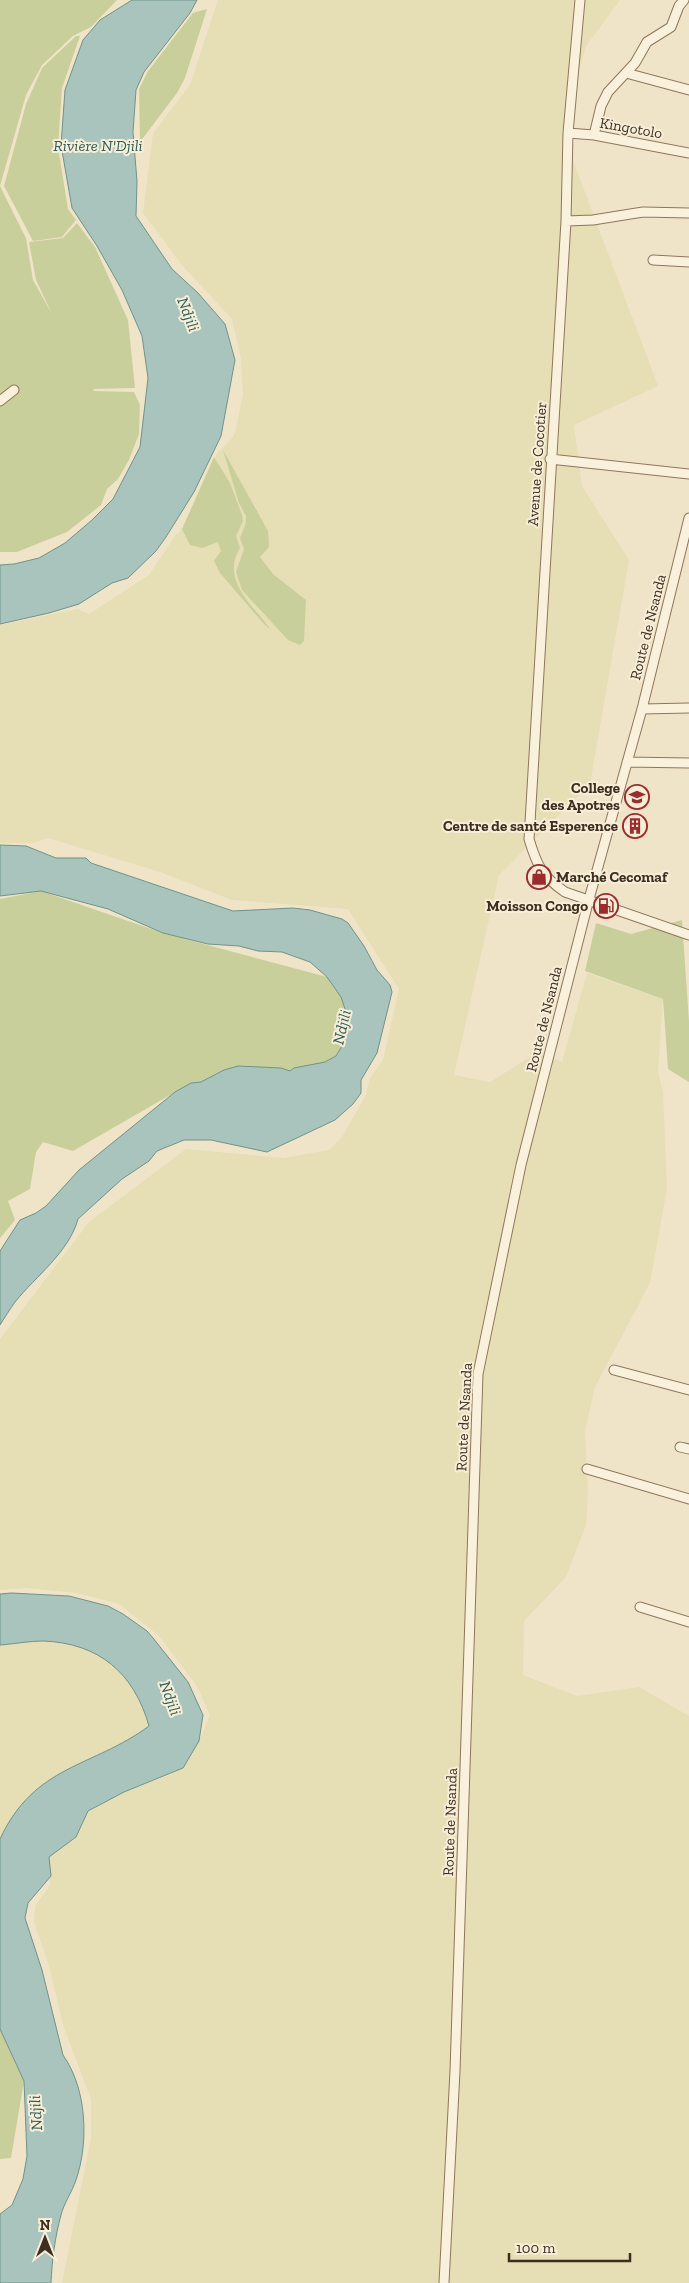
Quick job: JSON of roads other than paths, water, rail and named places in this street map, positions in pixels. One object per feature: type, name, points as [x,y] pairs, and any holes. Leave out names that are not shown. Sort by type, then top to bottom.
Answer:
[{"type":"street","name":"Avenue de Cocotier","points":[[580,0],[568,133],[566,221],[550,459],[529,840],[534,855],[548,880],[565,892],[689,935]]},
{"type":"street","points":[[594,135],[603,99],[635,63],[647,42],[671,27],[679,6],[684,0]]},
{"type":"street","points":[[626,73],[689,90]]},
{"type":"street","name":"Kingotolo","points":[[568,133],[594,135],[689,152]]},
{"type":"street","points":[[566,221],[593,220],[643,212],[689,213]]},
{"type":"street","points":[[652,260],[689,262]]},
{"type":"street","points":[[0,401],[14,390]]},
{"type":"street","points":[[550,459],[689,474]]},
{"type":"street","name":"Route de Nsanda","points":[[444,2283],[455,2061],[478,1374],[521,1165],[589,899],[642,709],[688,525]]},
{"type":"street","points":[[642,709],[689,708]]},
{"type":"street","points":[[627,762],[689,763]]},
{"type":"street","points":[[614,1370],[689,1390]]},
{"type":"street","points":[[587,1469],[689,1499]]},
{"type":"street","points":[[640,1607],[689,1622]]},
{"type":"water","points":[[132,0],[197,0],[190,13],[144,72],[136,90],[133,132],[137,181],[136,216],[172,269],[198,293],[225,324],[235,360],[221,436],[194,492],[166,537],[156,551],[128,578],[112,583],[79,604],[0,624],[0,565],[39,558],[65,543],[113,499],[140,447],[148,378],[142,336],[122,290],[97,246],[72,208],[61,145],[65,90],[83,40],[100,20]]},
{"type":"water","points":[[0,845],[26,846],[56,858],[86,858],[91,863],[233,911],[293,908],[310,910],[342,919],[348,923],[364,946],[377,970],[390,985],[392,992],[377,1053],[361,1080],[361,1093],[353,1104],[335,1120],[267,1152],[211,1140],[184,1140],[157,1151],[149,1161],[122,1179],[78,1219],[74,1231],[60,1253],[23,1292],[0,1325],[0,1251],[20,1220],[46,1206],[79,1170],[175,1092],[191,1083],[201,1082],[224,1070],[238,1066],[281,1068],[290,1071],[294,1068],[325,1062],[336,1056],[343,1044],[345,1009],[341,997],[327,977],[310,962],[282,952],[258,951],[239,946],[208,944],[163,933],[108,909],[41,891],[0,896]]},
{"type":"water","name":"Ndjili","points":[[0,1594],[69,1596],[108,1606],[123,1614],[147,1631],[188,1682],[203,1715],[199,1741],[183,1768],[124,1792],[88,1811],[76,1837],[49,1857],[51,1876],[28,1903],[25,1918],[42,1970],[63,2055],[77,2084],[83,2116],[84,2133],[80,2165],[59,2223],[54,2249],[51,2283],[0,2283],[0,2214],[12,2205],[23,2179],[27,2156],[24,2081],[0,2029],[0,1839],[14,1814],[47,1781],[128,1740],[149,1726],[134,1691],[124,1676],[97,1655],[63,1643],[32,1641],[0,1645]]},
{"type":"place","name":"College des Apotres","points":[[637,797]]},
{"type":"place","name":"Centre de santé Esperence","points":[[635,826]]},
{"type":"place","name":"Marché Cecomaf","points":[[539,877]]},
{"type":"place","name":"Moisson Congo","points":[[606,906]]},
{"type":"water label","name":"Rivière N'Djili","points":[[98,145]]}]
